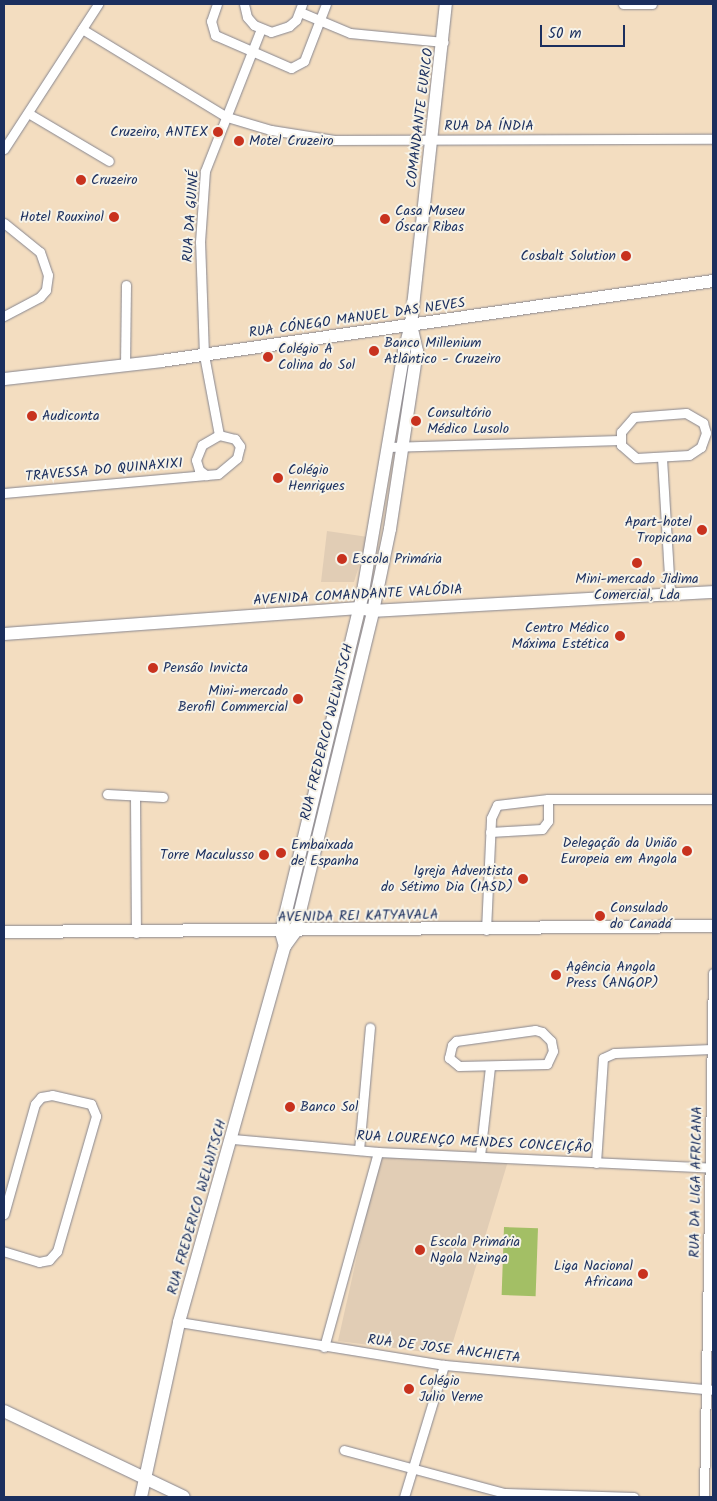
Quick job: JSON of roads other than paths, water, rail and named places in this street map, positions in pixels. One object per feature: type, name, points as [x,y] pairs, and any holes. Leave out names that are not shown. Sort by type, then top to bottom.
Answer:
[{"type":"street","points":[[4,149],[98,4]]},
{"type":"street","points":[[217,4],[211,21],[215,35],[291,68],[304,61],[326,4]]},
{"type":"street","points":[[244,4],[247,18],[261,29],[280,30],[289,26],[301,8],[319,20],[350,33],[444,42]]},
{"type":"street","name":"COMANDANTE EURICO","points":[[359,608],[412,325],[444,42],[446,4]]},
{"type":"street","points":[[624,4],[652,4]]},
{"type":"street","name":"RUA DA GUINÉ","points":[[220,435],[204,355],[200,242],[205,171],[261,29]]},
{"type":"street","name":"RUA DA ÍNDIA","points":[[82,30],[227,117],[271,130],[334,140],[713,139]]},
{"type":"street","points":[[28,113],[109,161]]},
{"type":"street","points":[[4,223],[40,252],[48,275],[46,290],[40,297],[4,316]]},
{"type":"street","name":"RUA CÓNEGO MANUEL DAS NEVES","points":[[4,379],[125,366],[713,281]]},
{"type":"street","points":[[125,366],[126,285]]},
{"type":"street","name":"COMANDANTE EURICO","points":[[373,610],[403,447],[416,351],[412,325]]},
{"type":"street","points":[[686,413],[703,423],[710,433],[696,451],[662,458],[636,458],[624,451],[620,440],[623,426],[634,417],[686,413]]},
{"type":"street","points":[[220,435],[235,439],[240,451],[226,468],[206,475],[199,470],[196,454],[202,445],[220,435]]},
{"type":"street","points":[[388,447],[620,440]]},
{"type":"street","points":[[662,458],[670,593]]},
{"type":"street","name":"TRAVESSA DO QUINAXIXI","points":[[4,493],[206,475]]},
{"type":"street","name":"AVENIDA COMANDANTE VALÓDIA","points":[[4,634],[359,608],[373,610],[713,592]]},
{"type":"street","name":"RUA FREDERICO WELWITSCH","points":[[141,1497],[147,1480],[179,1322],[233,1139],[285,946],[295,932],[359,608]]},
{"type":"street","name":"RUA FREDERICO WELWITSCH","points":[[285,946],[282,932],[373,610]]},
{"type":"street","points":[[107,794],[163,798]]},
{"type":"street","points":[[135,796],[136,933]]},
{"type":"street","points":[[490,832],[542,829],[548,821],[548,799]]},
{"type":"street","points":[[486,930],[492,809],[497,805],[548,799],[713,800]]},
{"type":"street","name":"AVENIDA REI KATYAVALA","points":[[4,932],[295,932],[713,926]]},
{"type":"street","name":"RUA DA LIGA AFRICANA","points":[[704,1497],[710,1390],[713,974]]},
{"type":"street","points":[[359,1150],[370,1027]]},
{"type":"street","points":[[535,1030],[542,1032],[551,1041],[553,1051],[547,1064],[490,1067],[452,1063],[449,1058],[452,1045],[456,1041],[535,1030]]},
{"type":"street","points":[[596,1163],[603,1058],[614,1053],[713,1049]]},
{"type":"street","points":[[480,1156],[490,1067]]},
{"type":"street","points":[[4,1214],[14,1170],[35,1104],[42,1097],[52,1095],[91,1104],[96,1116],[57,1251],[50,1260],[39,1262],[4,1251]]},
{"type":"street","name":"RUA LOURENÇO MENDES CONCEIÇÃO","points":[[233,1139],[378,1152],[711,1168]]},
{"type":"street","points":[[324,1347],[378,1152]]},
{"type":"street","points":[[4,1168],[14,1170]]},
{"type":"street","name":"RUA DE JOSE ANCHIETA","points":[[179,1322],[444,1365],[710,1390]]},
{"type":"street","points":[[404,1497],[414,1470],[444,1365]]},
{"type":"street","points":[[4,1411],[184,1497]]},
{"type":"street","points":[[344,1450],[505,1493],[634,1497]]},
{"type":"place","name":"Cruzeiro, ANTEX","points":[[218,132]]},
{"type":"place","name":"Motel Cruzeiro","points":[[239,141]]},
{"type":"place","name":"Cruzeiro","points":[[81,180]]},
{"type":"place","name":"Hotel Rouxinol","points":[[114,217]]},
{"type":"place","name":"Casa Museu Óscar Ribas","points":[[385,219]]},
{"type":"place","name":"Cosbalt Solution","points":[[626,256]]},
{"type":"place","name":"Banco Millenium Atlântico - Cruzeiro","points":[[374,351]]},
{"type":"place","name":"Colégio A Colina do Sol","points":[[268,357]]},
{"type":"place","name":"Audiconta","points":[[32,416]]},
{"type":"place","name":"Consultório Médico Lusolo","points":[[416,421]]},
{"type":"place","name":"Colégio Henriques","points":[[278,478]]},
{"type":"place","name":"Apart-hotel Tropicana","points":[[702,530]]},
{"type":"place","name":"Escola Primária","points":[[342,559]]},
{"type":"place","name":"Mini-mercado Jidima Comercial, Lda","points":[[637,563]]},
{"type":"place","name":"Centro Médico Máxima Estética","points":[[620,636]]},
{"type":"place","name":"Pensão Invicta","points":[[153,668]]},
{"type":"place","name":"Mini-mercado Berofil Commercial","points":[[298,699]]},
{"type":"place","name":"Delegação da União Europeia em Angola","points":[[687,851]]},
{"type":"place","name":"Embaixada de Espanha","points":[[281,853]]},
{"type":"place","name":"Torre Maculusso","points":[[264,855]]},
{"type":"place","name":"Igreja Adventista do Sétimo Dia (IASD)","points":[[523,879]]},
{"type":"place","name":"Consulado do Canadá","points":[[600,916]]},
{"type":"place","name":"Agência Angola Press (ANGOP)","points":[[556,975]]},
{"type":"place","name":"Banco Sol","points":[[290,1107]]},
{"type":"place","name":"Escola Primária Ngola Nzinga","points":[[420,1250]]},
{"type":"place","name":"Liga Nacional Africana","points":[[643,1274]]},
{"type":"place","name":"Colégio Julio Verne","points":[[409,1389]]}]
